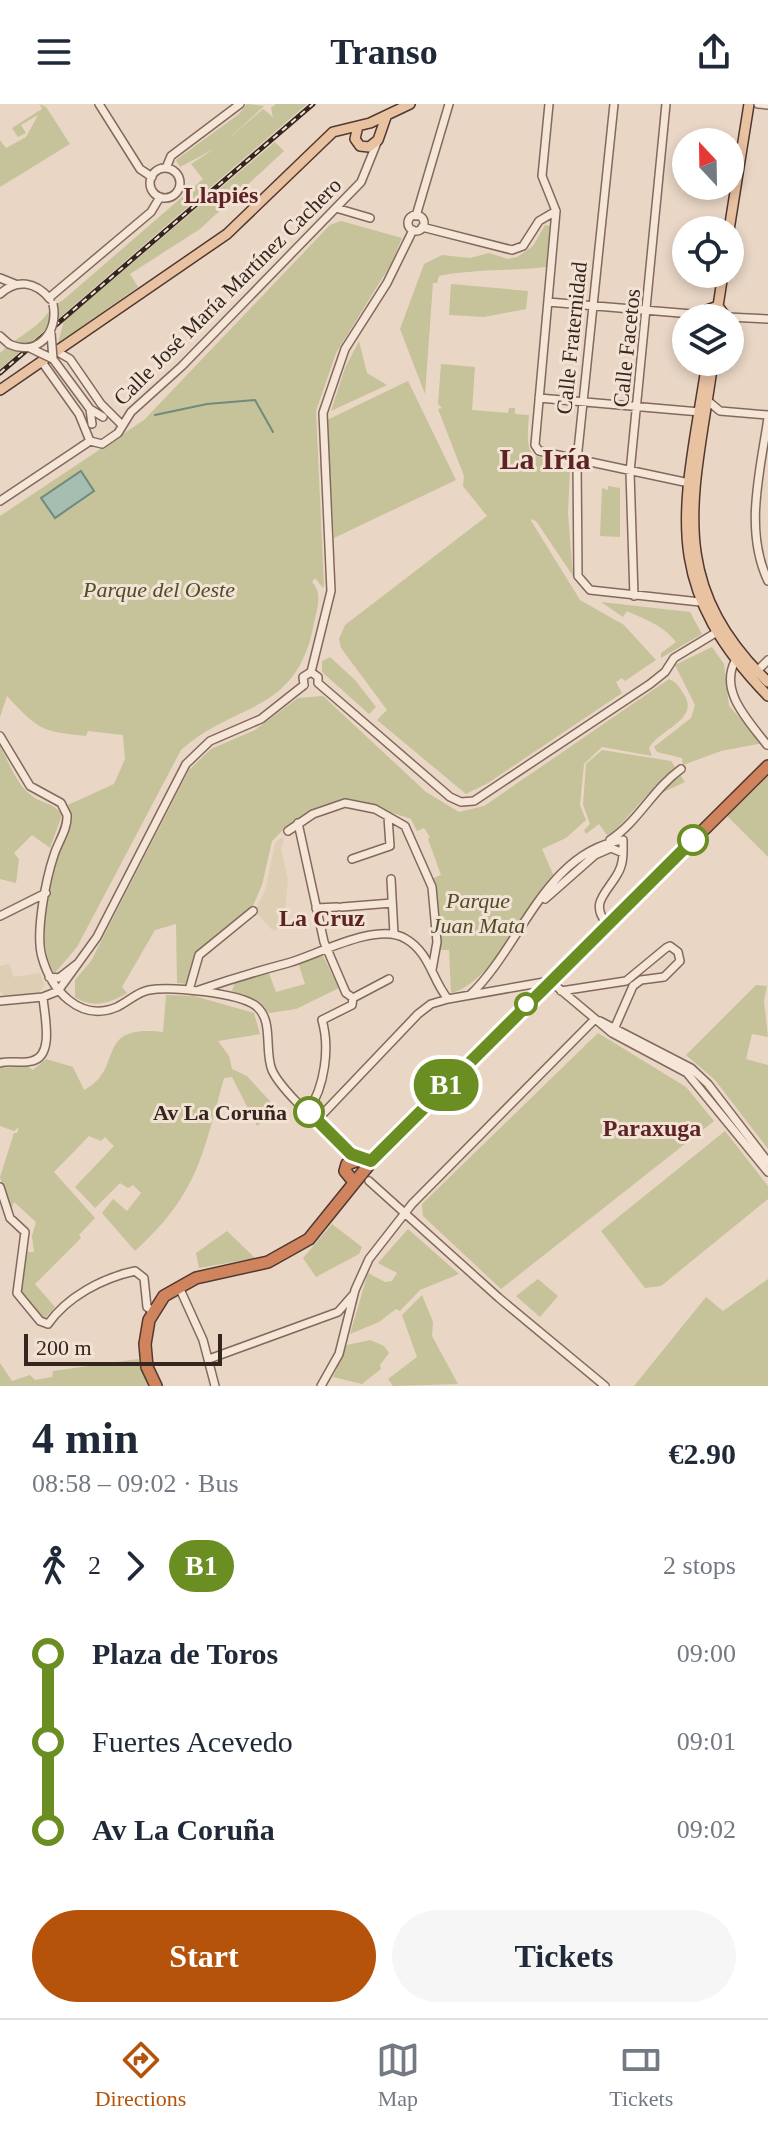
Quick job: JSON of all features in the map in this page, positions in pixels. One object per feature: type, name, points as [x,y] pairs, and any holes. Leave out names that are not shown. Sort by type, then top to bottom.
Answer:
[{"type":"highway","points":[[354,1182],[345,1171],[550,981],[768,766]]},
{"type":"highway","points":[[156,1386],[147,1367],[145,1344],[153,1311],[178,1285],[210,1274],[268,1262],[299,1246],[318,1230],[354,1182],[358,1159]]},
{"type":"main road","points":[[0,390],[227,234],[333,132],[370,123],[410,104]]},
{"type":"main road","points":[[731,216],[749,104]]},
{"type":"main road","points":[[358,126],[354,134],[360,146],[369,147],[379,136],[390,113]]},
{"type":"main road","points":[[370,123],[379,136]]},
{"type":"main road","points":[[707,376],[689,483],[686,540],[700,602],[735,661],[768,696]]},
{"type":"main road","points":[[709,376],[693,503],[693,535],[701,580],[719,631],[768,681]]},
{"type":"street","points":[[99,104],[140,169],[152,177]]},
{"type":"street","points":[[166,168],[177,174],[180,184],[171,197],[160,197],[150,186],[152,177],[166,168],[171,156],[240,104]]},
{"type":"street","points":[[413,230],[408,220],[416,216],[449,104]]},
{"type":"street","points":[[549,104],[542,176],[556,211],[533,438],[539,451],[689,483]]},
{"type":"street","name":"Calle Fraternidad","points":[[614,104],[577,460],[578,576],[590,590],[634,596]]},
{"type":"street","name":"Calle Facetos","points":[[634,596],[630,472],[666,104]]},
{"type":"street","points":[[758,104],[768,105]]},
{"type":"street","name":"Calle José María Martínez Cachero","points":[[121,424],[365,176],[379,136]]},
{"type":"street","points":[[52,301],[151,212],[160,197]]},
{"type":"street","points":[[336,208],[370,218]]},
{"type":"street","points":[[304,685],[303,677],[311,672],[331,591],[323,413],[345,349],[387,283],[413,230],[422,227],[512,250],[525,243],[539,221],[556,211]]},
{"type":"street","points":[[416,216],[422,219],[422,227]]},
{"type":"street","points":[[0,278],[17,284],[34,285],[52,301],[54,355],[90,409],[103,417]]},
{"type":"street","points":[[0,294],[17,284]]},
{"type":"street","points":[[548,302],[672,313]]},
{"type":"street","points":[[744,318],[768,319]]},
{"type":"street","points":[[30,348],[51,333]]},
{"type":"street","points":[[0,336],[6,344],[70,359],[101,404],[121,424],[118,433],[107,442],[97,445],[90,441]]},
{"type":"street","points":[[42,362],[90,428]]},
{"type":"street","points":[[539,398],[700,412]]},
{"type":"street","points":[[708,401],[720,411],[768,416],[755,513],[757,546],[768,581]]},
{"type":"street","points":[[90,409],[90,441]]},
{"type":"street","points":[[704,423],[720,411]]},
{"type":"street","points":[[90,428],[103,417],[114,415]]},
{"type":"street","points":[[0,501],[90,441]]},
{"type":"street","points":[[634,596],[700,602]]},
{"type":"street","points":[[318,683],[326,686],[450,797],[467,802],[474,801],[650,684],[665,672],[674,658],[719,631]]},
{"type":"street","points":[[757,671],[768,660]]},
{"type":"street","points":[[735,661],[729,679],[734,699],[767,745]]},
{"type":"street","points":[[311,672],[318,677],[318,683]]},
{"type":"street","points":[[304,685],[311,688],[318,683]]},
{"type":"street","points":[[44,997],[58,991],[83,960],[186,764],[210,741],[261,719],[304,685]]},
{"type":"street","points":[[0,736],[30,786],[61,803],[67,815],[46,893],[40,946],[49,977],[58,991],[70,1001]]},
{"type":"street","points":[[469,996],[487,979],[535,909],[566,875],[629,824],[662,783],[681,769]]},
{"type":"street","points":[[288,831],[298,823],[345,803],[364,805],[405,826],[432,887],[437,942],[432,970]]},
{"type":"street","points":[[352,859],[390,846],[388,817]]},
{"type":"street","points":[[298,823],[327,949],[346,993],[353,998]]},
{"type":"street","points":[[607,924],[599,914],[598,905],[619,871],[623,840],[629,824]]},
{"type":"street","points":[[604,843],[623,840]]},
{"type":"street","points":[[566,875],[604,850],[617,848],[623,853]]},
{"type":"street","points":[[391,879],[394,934]]},
{"type":"street","points":[[0,916],[46,893]]},
{"type":"street","points":[[35,899],[44,907]]},
{"type":"street","points":[[316,908],[392,903]]},
{"type":"street","points":[[192,990],[199,955],[253,911]]},
{"type":"street","points":[[192,990],[327,949],[341,941],[394,934],[412,943],[448,999]]},
{"type":"street","points":[[561,991],[630,984],[664,977],[681,957],[670,946],[630,984],[615,1027]]},
{"type":"street","points":[[49,977],[59,978],[83,960]]},
{"type":"street","points":[[645,968],[644,975],[650,981]]},
{"type":"street","points":[[0,1063],[34,1061],[43,1054],[46,1043],[44,997],[49,977]]},
{"type":"street","points":[[353,998],[389,979]]},
{"type":"street","points":[[487,979],[496,992]]},
{"type":"street","points":[[317,1120],[431,1004],[550,981],[612,1033],[687,1073],[768,1172]]},
{"type":"street","points":[[66,982],[70,1001]]},
{"type":"street","points":[[218,996],[222,982]]},
{"type":"street","points":[[0,1001],[44,997],[70,1001],[91,1010],[103,1010],[118,1006],[147,990],[192,990],[250,1003],[260,1010],[265,1019],[268,1058],[278,1079],[358,1159],[369,1181],[499,1298],[605,1386]]},
{"type":"street","points":[[308,1111],[326,1054],[322,1020],[352,1005],[353,998]]},
{"type":"street","points":[[595,1019],[691,1068],[708,1084],[768,1162]]},
{"type":"street","points":[[321,1386],[339,1354],[355,1290],[369,1259],[406,1213],[595,1019]]},
{"type":"street","points":[[354,1182],[369,1181]]},
{"type":"street","points":[[0,1187],[10,1218],[25,1232],[17,1293],[43,1324],[50,1322],[58,1309],[100,1283],[135,1271],[144,1278],[147,1307],[153,1311]]},
{"type":"street","points":[[178,1285],[209,1359],[215,1386]]},
{"type":"street","points":[[209,1359],[338,1312],[355,1290]]},
{"type":"street","points":[[338,1312],[349,1317]]},
{"type":"shaded area","points":[[81,471],[94,491],[55,518],[41,498]]},
{"type":"shaded area","points":[[284,839],[281,848],[288,880],[283,926],[273,931],[255,911],[266,888],[275,843]]},
{"type":"shaded area","points":[[9,964],[14,977],[40,973],[45,986],[39,992],[4,996],[0,991],[0,966]]},
{"type":"green space","points":[[40,104],[46,107],[70,144],[0,187],[0,140],[6,148],[26,137],[38,115],[21,125],[26,133],[18,137],[12,128],[42,109]]},
{"type":"green space","points":[[247,104],[264,106],[225,142],[263,109],[273,117],[271,108],[276,104],[307,104],[0,369],[0,353],[203,179],[191,164],[214,149],[180,167],[176,160],[239,114]]},
{"type":"green space","points":[[275,142],[284,151],[200,229],[130,274],[138,287],[58,343],[64,321]]},
{"type":"green space","name":"Parque del Oeste","points":[[341,221],[402,238],[391,264],[336,353],[316,411],[324,585],[323,588],[315,578],[312,582],[318,601],[306,653],[294,675],[279,690],[202,734],[181,750],[77,947],[55,973],[46,949],[45,918],[56,858],[69,826],[68,805],[114,784],[125,759],[123,735],[88,731],[86,736],[49,730],[26,716],[7,696],[0,717],[0,516],[144,420],[330,225]]},
{"type":"green space","points":[[545,225],[550,226],[546,267],[452,274],[439,276],[437,283],[433,283],[425,394],[400,329],[424,264],[442,255],[470,258],[489,253],[508,259],[517,257],[533,246]]},
{"type":"green space","points":[[451,284],[528,291],[526,309],[484,317],[449,315]]},
{"type":"green space","points":[[359,341],[367,373],[387,385],[331,411],[345,368]]},
{"type":"green space","points":[[441,364],[475,367],[472,410],[508,413],[509,408],[515,408],[515,414],[529,415],[528,434],[532,453],[560,462],[570,469],[568,513],[573,576],[536,521],[530,519],[580,600],[624,625],[656,660],[625,681],[622,678],[616,682],[622,693],[488,783],[466,794],[377,720],[387,710],[341,648],[339,639],[345,625],[487,516],[463,486],[464,476],[438,409],[442,408],[438,404]]},
{"type":"green space","points":[[408,381],[456,480],[334,538],[327,420]]},
{"type":"green space","points":[[608,486],[620,488],[620,537],[600,536],[602,488],[608,490]]},
{"type":"green space","points":[[601,602],[690,612],[702,634],[661,658],[661,653],[676,642],[671,636],[647,620],[627,611],[623,617]]},
{"type":"green space","points":[[712,647],[724,664],[729,706],[763,743],[721,751],[683,765],[682,758],[657,752],[654,747],[691,718],[695,705],[675,665]]},
{"type":"green space","points":[[330,657],[355,680],[376,707],[369,714],[322,672],[322,661]]},
{"type":"green space","name":"Parque Juan Mata","points":[[669,679],[679,686],[687,702],[683,717],[654,741],[649,748],[652,756],[602,747],[584,764],[580,805],[586,820],[566,838],[542,849],[553,874],[553,883],[492,964],[463,988],[451,993],[449,950],[438,950],[431,879],[441,875],[428,839],[430,837],[424,828],[417,831],[411,819],[351,799],[311,810],[287,826],[272,841],[262,885],[251,910],[197,955],[188,984],[177,983],[176,924],[155,930],[122,987],[127,993],[101,1003],[88,1003],[75,997],[75,980],[91,961],[189,770],[211,749],[255,730],[298,698],[323,696],[426,792],[459,812],[484,806]]},
{"type":"green space","points":[[0,746],[26,790],[62,815],[50,848],[32,835],[14,853],[19,859],[16,883],[0,879]]},
{"type":"green space","points":[[602,750],[671,761],[685,782],[659,794],[647,795],[613,833],[607,835],[599,824],[586,834],[584,830],[590,824],[583,805],[586,764]]},
{"type":"green space","points":[[768,776],[768,857],[727,816]]},
{"type":"green space","points":[[322,954],[339,988],[296,1009],[269,1013],[260,1002],[232,991],[235,981],[268,971],[276,992],[305,984],[298,962]]},
{"type":"green space","points":[[756,985],[767,986],[764,1001],[768,1037],[752,1034],[746,1059],[768,1065],[768,1149],[715,1080],[686,1055]]},
{"type":"green space","points":[[166,995],[194,996],[254,1013],[260,1034],[218,1041],[229,1056],[232,1069],[247,1076],[287,1120],[278,1122],[270,1115],[257,1126],[232,1077],[224,1078],[195,1172],[173,1211],[135,1251],[102,1213],[113,1199],[127,1211],[141,1193],[133,1185],[128,1188],[120,1183],[95,1208],[75,1187],[114,1146],[105,1137],[101,1141],[89,1136],[54,1172],[95,1218],[79,1235],[81,1238],[35,1284],[55,1307],[43,1320],[20,1293],[27,1252],[34,1252],[32,1236],[36,1222],[14,1202],[10,1212],[0,1177],[14,1133],[19,1127],[14,1131],[0,1126],[0,1068],[27,1066],[33,1070],[46,1059],[73,1067],[84,1090],[97,1081],[104,1071],[118,1041],[141,1031],[163,1032]]},
{"type":"green space","points":[[598,1033],[686,1087],[714,1121],[501,1289],[423,1216],[422,1204]]},
{"type":"green space","points":[[725,1131],[768,1186],[768,1199],[661,1286],[645,1288],[601,1231]]},
{"type":"green space","points":[[332,1224],[362,1247],[359,1254],[316,1277],[303,1258]]},
{"type":"green space","points":[[408,1229],[459,1274],[420,1290],[400,1311],[396,1309],[379,1322],[350,1334],[368,1273],[385,1282],[392,1281],[397,1273],[378,1263]]},
{"type":"green space","points":[[227,1231],[255,1258],[199,1268],[196,1253]]},
{"type":"green space","points":[[538,1279],[558,1296],[540,1317],[516,1296]]},
{"type":"green space","points":[[768,1279],[768,1386],[634,1386],[706,1297],[723,1311]]},
{"type":"green space","points":[[422,1295],[433,1322],[432,1336],[458,1384],[393,1386],[388,1379],[417,1357],[402,1315]]},
{"type":"green space","points":[[370,1340],[384,1346],[389,1353],[380,1365],[381,1369],[362,1384],[333,1377],[347,1345]]},
{"type":"green space","points":[[138,1359],[148,1386],[0,1386],[0,1363],[12,1381],[30,1375],[35,1380],[52,1377],[53,1371]]},
{"type":"waterway","points":[[155,415],[207,404],[255,400],[273,432]]},
{"type":"railway","points":[[0,373],[313,104]]},
{"type":"bus line","name":"B1","points":[[309,1112],[351,1154],[371,1161],[693,840]]},
{"type":"place","name":"Av La Coruña","points":[[309,1112]]},
{"type":"district","name":"Llapiés","points":[[221,195]]},
{"type":"district","name":"La Iría","points":[[545,459]]},
{"type":"district","name":"La Cruz","points":[[322,918]]},
{"type":"district","name":"Paraxuga","points":[[652,1128]]}]
